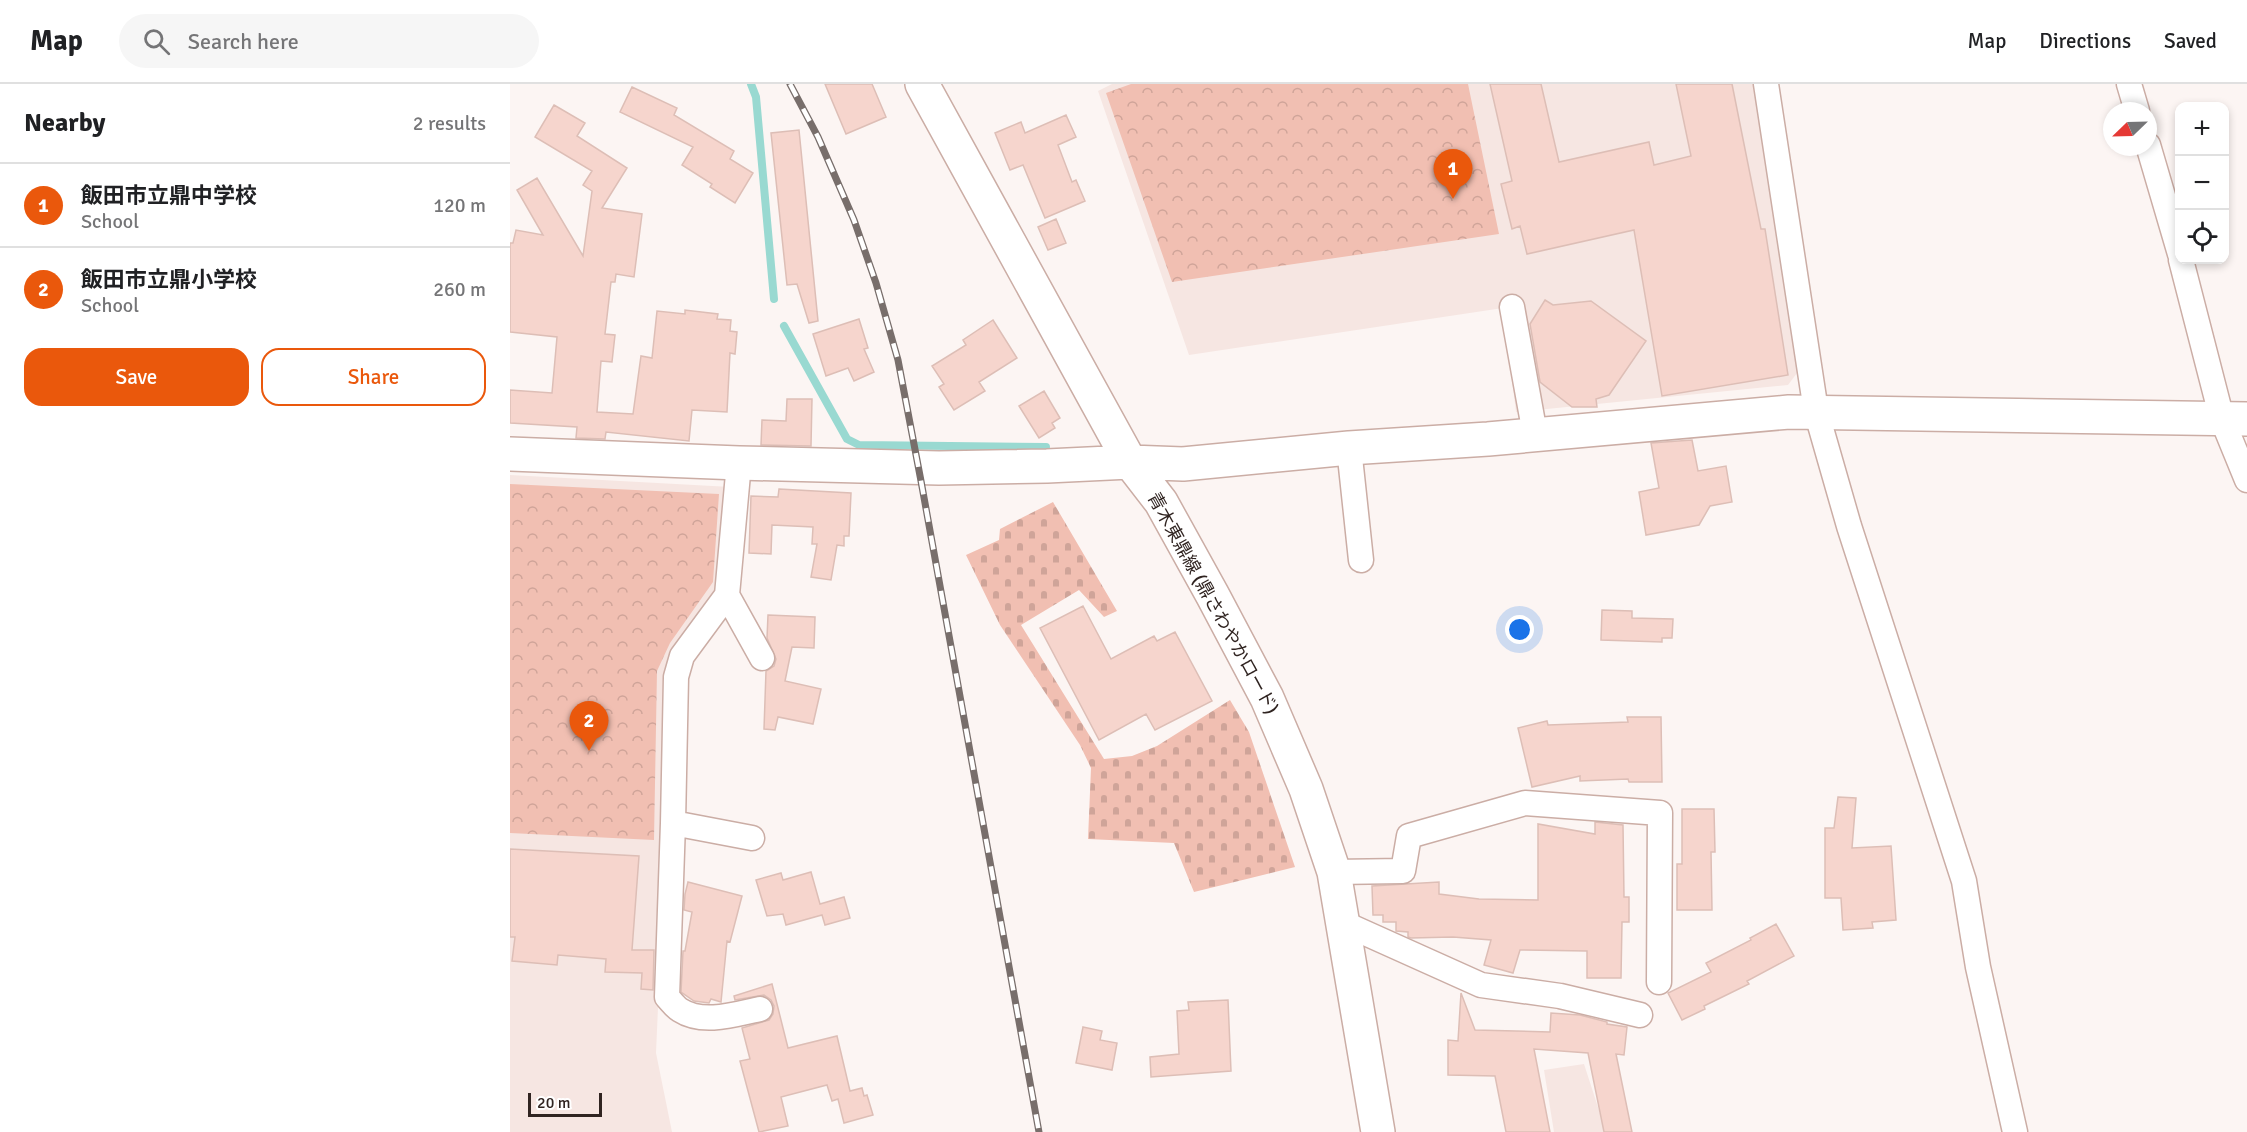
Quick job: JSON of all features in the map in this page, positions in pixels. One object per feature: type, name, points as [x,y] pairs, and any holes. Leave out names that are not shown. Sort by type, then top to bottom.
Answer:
[{"type":"street","name":"青木東鼎線 (鼎さわやかロード)","points":[[922,84],[1130,462],[1161,502],[1267,698],[1306,789],[1334,872],[1378,1132]]},
{"type":"street","points":[[1766,84],[1816,411],[1849,526],[1964,881],[1978,967],[2016,1132]]},
{"type":"street","points":[[2129,84],[2134,102]]},
{"type":"street","points":[[2151,156],[2175,237]]},
{"type":"street","points":[[2182,264],[2234,419],[2247,480]]},
{"type":"street","points":[[1512,307],[1535,434]]},
{"type":"street","points":[[510,454],[939,468],[1130,462],[1183,464],[1349,448],[1816,411],[2234,419]]},
{"type":"street","points":[[1349,448],[1361,560]]},
{"type":"street","points":[[739,463],[727,595],[682,656],[676,677],[667,997],[680,1010],[697,1017],[719,1017],[760,1009]]},
{"type":"street","points":[[727,595],[762,658]]},
{"type":"street","points":[[1334,872],[1403,871],[1409,836],[1525,803],[1660,813],[1659,982]]},
{"type":"street","points":[[673,823],[752,838]]},
{"type":"street","points":[[1343,923],[1480,985],[1560,996],[1640,1015]]},
{"type":"shaded area","points":[[1112,84],[1755,84],[1797,373],[1788,385],[1516,412],[1503,308],[1189,355],[1098,91]]},
{"type":"shaded area","points":[[510,475],[731,487],[722,585],[677,653],[666,825],[656,1053],[672,1132],[510,1132]]},
{"type":"shaded area","points":[[1584,1064],[1606,1132],[1554,1132],[1544,1070]]},
{"type":"green space","points":[[1131,84],[1468,84],[1499,234],[1172,282],[1106,93]]},
{"type":"green space","points":[[510,484],[719,494],[713,582],[670,643],[657,671],[654,840],[510,833]]},
{"type":"green space","points":[[1053,502],[1117,611],[1104,617],[1079,590],[1021,625],[1104,759],[1132,756],[1157,746],[1230,700],[1249,732],[1295,867],[1194,892],[1174,843],[1088,839],[1091,768],[1080,745],[1000,625],[966,555],[999,540],[1000,529]]},
{"type":"building","points":[[825,84],[872,84],[886,117],[846,134]]},
{"type":"building","points":[[1490,84],[1541,84],[1559,162],[1649,142],[1654,165],[1691,156],[1676,84],[1732,84],[1761,229],[1765,229],[1788,375],[1662,396],[1634,230],[1527,254],[1520,226],[1512,229],[1501,184],[1512,181]]},
{"type":"building","points":[[632,87],[677,108],[674,115],[734,151],[730,159],[753,173],[735,203],[710,187],[712,184],[682,165],[693,147],[620,112]]},
{"type":"building","points":[[554,105],[585,123],[577,136],[627,168],[602,208],[642,214],[634,277],[616,274],[615,282],[611,282],[605,334],[615,335],[612,362],[601,361],[597,412],[633,414],[641,356],[652,358],[657,311],[685,314],[685,310],[718,314],[717,319],[731,320],[730,331],[737,332],[735,354],[730,353],[727,412],[692,410],[689,441],[606,432],[605,439],[576,438],[577,427],[510,423],[510,390],[552,393],[557,337],[510,332],[510,243],[513,243],[516,230],[543,235],[517,190],[537,178],[583,256],[592,191],[583,185],[592,171],[535,137]]},
{"type":"building","points":[[1066,115],[1076,137],[1058,145],[1072,182],[1076,180],[1085,201],[1045,218],[1023,165],[1010,170],[995,133],[1021,122],[1025,133]]},
{"type":"building","points":[[799,130],[818,321],[809,323],[797,284],[787,285],[771,133]]},
{"type":"building","points":[[1056,219],[1066,243],[1048,250],[1038,227]]},
{"type":"building","points":[[1545,300],[1553,305],[1591,301],[1646,341],[1609,395],[1596,399],[1597,407],[1572,407],[1540,382],[1530,324]]},
{"type":"building","points":[[859,319],[868,348],[864,349],[874,372],[854,381],[848,368],[826,376],[813,334]]},
{"type":"building","points":[[993,320],[1017,358],[979,382],[985,391],[954,410],[939,387],[944,384],[932,366],[966,345],[963,340]]},
{"type":"building","points":[[1044,391],[1060,418],[1052,423],[1055,428],[1039,438],[1019,406]]},
{"type":"building","points":[[787,399],[812,399],[811,446],[761,445],[762,420],[786,421]]},
{"type":"building","points":[[1692,440],[1698,471],[1726,466],[1732,502],[1710,506],[1699,525],[1646,535],[1639,492],[1659,488],[1651,443]]},
{"type":"building","points":[[779,489],[851,493],[849,536],[844,536],[844,546],[837,545],[831,580],[811,577],[817,544],[812,544],[813,527],[772,525],[771,554],[749,553],[751,496],[778,497]]},
{"type":"building","points":[[1083,606],[1111,659],[1154,636],[1157,641],[1175,632],[1212,701],[1155,730],[1146,714],[1099,740],[1040,628]]},
{"type":"building","points":[[1602,610],[1632,611],[1632,618],[1673,619],[1672,638],[1662,638],[1662,642],[1601,640]]},
{"type":"building","points":[[768,615],[815,617],[814,648],[792,647],[785,681],[821,689],[813,724],[778,717],[775,730],[764,729],[766,671],[774,666],[776,659],[767,638]]},
{"type":"building","points":[[1627,717],[1661,717],[1662,782],[1629,782],[1628,779],[1580,781],[1580,776],[1532,787],[1518,728],[1547,721],[1548,725],[1628,722]]},
{"type":"building","points":[[1838,797],[1856,798],[1852,848],[1891,846],[1896,920],[1872,922],[1873,928],[1843,930],[1841,898],[1825,898],[1825,828],[1834,828]]},
{"type":"building","points":[[1682,809],[1714,809],[1715,852],[1711,852],[1712,910],[1677,910],[1677,864],[1682,864]]},
{"type":"building","points":[[1595,822],[1623,825],[1624,897],[1629,897],[1629,922],[1622,922],[1621,978],[1587,978],[1587,951],[1520,950],[1513,973],[1484,965],[1491,940],[1453,937],[1411,938],[1408,937],[1408,932],[1396,931],[1396,922],[1383,922],[1383,915],[1373,915],[1372,886],[1439,882],[1439,894],[1479,899],[1538,900],[1538,824],[1595,834]]},
{"type":"building","points":[[510,849],[639,856],[632,950],[654,950],[653,990],[641,989],[642,973],[605,972],[606,959],[558,955],[557,965],[512,961],[515,937],[510,937]]},
{"type":"building","points":[[811,872],[820,904],[844,897],[850,918],[825,925],[822,915],[786,925],[783,914],[767,916],[756,880],[781,873],[783,880]]},
{"type":"building","points":[[688,882],[742,896],[730,942],[727,941],[721,1002],[711,999],[709,1003],[694,1001],[681,992],[683,951],[685,951],[692,912],[684,910]]},
{"type":"building","points":[[1776,924],[1794,956],[1747,981],[1749,984],[1704,1006],[1705,1009],[1682,1020],[1668,993],[1711,972],[1706,963],[1751,940],[1750,938]]},
{"type":"building","points":[[772,984],[788,1048],[837,1036],[850,1091],[862,1088],[864,1096],[867,1095],[873,1115],[844,1123],[838,1099],[832,1101],[827,1085],[781,1097],[788,1126],[759,1132],[740,1061],[750,1059],[742,1028],[769,1020],[774,1006],[771,1000],[764,995],[735,1000],[734,996]]},
{"type":"building","points":[[1461,993],[1475,1030],[1550,1032],[1551,1013],[1580,1015],[1607,1022],[1607,1024],[1627,1027],[1624,1055],[1616,1054],[1632,1132],[1604,1132],[1588,1053],[1534,1049],[1550,1132],[1506,1132],[1495,1076],[1448,1075],[1448,1040],[1458,1041]]},
{"type":"building","points":[[1228,1000],[1231,1071],[1151,1077],[1150,1057],[1179,1054],[1177,1011],[1189,1010],[1188,1002]]},
{"type":"building","points":[[1083,1027],[1102,1031],[1100,1040],[1117,1043],[1112,1070],[1076,1063]]},
{"type":"waterway","points":[[751,84],[756,97],[774,299]]},
{"type":"waterway","points":[[784,326],[847,439],[859,445],[1046,447]]},
{"type":"railway","points":[[790,84],[818,137],[854,220],[876,283],[898,360],[1039,1132]]},
{"type":"place","name":"飯田市立鼎中学校","points":[[1453,199]]},
{"type":"place","name":"飯田市立鼎小学校","points":[[589,751]]}]
